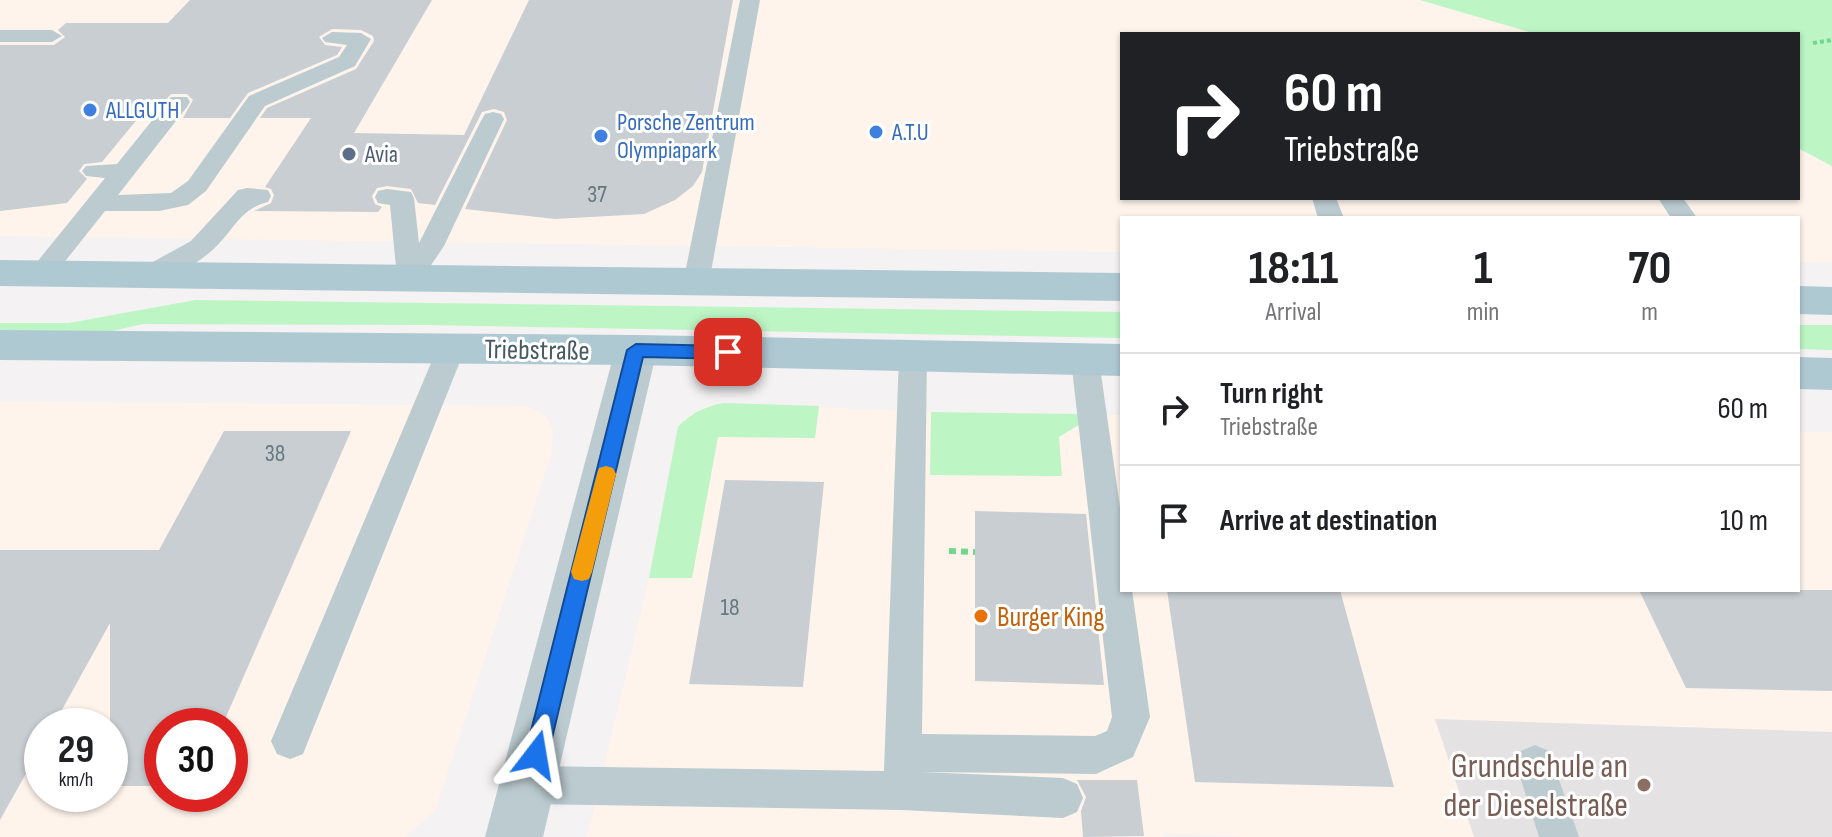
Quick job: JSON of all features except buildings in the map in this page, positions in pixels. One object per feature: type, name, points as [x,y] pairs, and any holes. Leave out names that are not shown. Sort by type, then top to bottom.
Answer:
[{"type":"main road","points":[[0,273],[1120,287]]},
{"type":"main road","points":[[1800,300],[1832,301]]},
{"type":"main road","name":"Triebstraße","points":[[0,345],[636,350],[1104,360]]},
{"type":"main road","points":[[1800,373],[1832,374]]},
{"type":"street","points":[[514,837],[636,350]]},
{"type":"lane","points":[[696,283],[750,0]]},
{"type":"lane","points":[[0,36],[52,36]]},
{"type":"lane","points":[[99,203],[159,203],[179,199],[197,186],[257,101],[347,61],[361,39],[332,38]]},
{"type":"lane","points":[[42,273],[179,102]]},
{"type":"lane","points":[[410,277],[431,246],[493,119]]},
{"type":"lane","points":[[94,171],[124,171]]},
{"type":"lane","points":[[151,274],[200,247],[247,196],[259,196]]},
{"type":"lane","points":[[387,197],[402,198],[410,277]]},
{"type":"lane","points":[[290,741],[451,349]]},
{"type":"lane","points":[[902,791],[913,356]]},
{"type":"lane","points":[[1104,360],[1120,572]]},
{"type":"lane","points":[[903,752],[1096,755],[1120,744],[1131,717],[1122,592]]},
{"type":"lane","points":[[1535,764],[1559,837]]},
{"type":"lane","points":[[529,785],[902,791],[1063,798]]},
{"type":"path","points":[[1813,43],[1832,40]]},
{"type":"shaded area","points":[[0,0],[1420,0],[1529,32],[1120,32],[1120,200],[1800,200],[1800,149],[1832,166],[1832,263],[1800,262],[1800,216],[1120,216],[1120,252],[0,236]]},
{"type":"shaded area","points":[[0,401],[528,406],[547,417],[553,432],[552,452],[435,811],[405,837],[0,837]]},
{"type":"shaded area","points":[[723,403],[932,412],[1120,415],[1120,592],[1800,592],[1800,432],[1832,432],[1832,732],[1435,719],[1474,837],[1252,837],[1163,833],[1163,837],[587,837],[649,578],[678,427],[689,416],[707,406]]},
{"type":"shaded area","name":"Grundschule an der Dieselstraße","points":[[1435,719],[1832,732],[1832,837],[1474,837]]},
{"type":"green space","points":[[1420,0],[1832,0],[1832,166],[1800,149],[1800,32],[1529,32]]},
{"type":"green space","points":[[195,300],[1120,312],[1120,338],[427,325],[143,324],[85,337],[0,339],[0,323],[69,323]]},
{"type":"green space","points":[[1800,325],[1832,325],[1832,350],[1800,349]]},
{"type":"green space","points":[[723,403],[819,406],[815,438],[718,437],[692,578],[649,578],[678,427],[698,411]]},
{"type":"green space","points":[[931,412],[1081,414],[1082,423],[1059,437],[1062,476],[930,475]]},
{"type":"slow traffic","points":[[582,572],[606,474]]},
{"type":"place","name":"ALLGUTH","points":[[90,110]]},
{"type":"place","name":"A.T.U","points":[[876,132]]},
{"type":"place","name":"Porsche Zentrum Olympiapark","points":[[601,136]]},
{"type":"place","name":"Avia","points":[[349,154]]},
{"type":"place","name":"Burger King","points":[[981,616]]},
{"type":"place","name":"Grundschule an der Dieselstraße","points":[[1644,785]]},
{"type":"route","points":[[536,755],[636,350],[728,352]]}]
